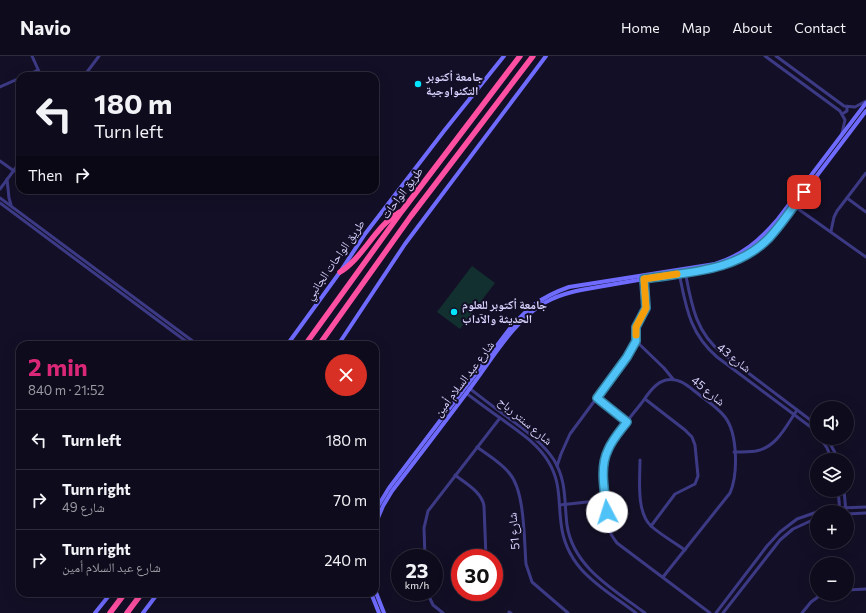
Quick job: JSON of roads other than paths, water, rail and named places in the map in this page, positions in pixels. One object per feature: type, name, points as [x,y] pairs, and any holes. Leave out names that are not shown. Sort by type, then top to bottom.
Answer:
[{"type":"highway","name":"طريق الواحات","points":[[308,341],[402,211],[520,56]]},
{"type":"highway","name":"طريق الواحات","points":[[322,341],[411,216],[533,56]]},
{"type":"highway","points":[[340,272],[391,218],[402,211]]},
{"type":"highway","points":[[110,613],[122,597]]},
{"type":"highway","points":[[127,613],[139,597]]},
{"type":"street","points":[[32,56],[38,70],[34,72]]},
{"type":"street","points":[[87,72],[99,56]]},
{"type":"street","name":"طريق الواحات الجانبي","points":[[289,341],[340,272],[365,234],[504,56]]},
{"type":"street","points":[[341,341],[405,244],[546,56]]},
{"type":"street","points":[[765,56],[842,114],[845,122],[842,136]]},
{"type":"street","points":[[776,56],[844,106],[856,106],[866,102]]},
{"type":"street","points":[[0,88],[16,80]]},
{"type":"street","name":"شارع عبد السلام أمين","points":[[468,388],[518,319],[532,305],[550,294],[580,284],[678,271],[709,265],[726,260],[755,244],[778,219],[842,136],[866,102]]},
{"type":"street","points":[[842,114],[847,111],[848,107]]},
{"type":"street","name":"شارع عبد السلام أمين","points":[[684,270],[721,266],[736,261],[751,252],[771,235],[866,110]]},
{"type":"street","points":[[0,160],[14,171]]},
{"type":"street","points":[[0,189],[16,168]]},
{"type":"street","points":[[831,231],[834,217],[866,174]]},
{"type":"street","points":[[7,179],[9,198],[13,207]]},
{"type":"street","points":[[0,198],[186,341]]},
{"type":"street","points":[[847,198],[866,212]]},
{"type":"street","points":[[0,204],[63,247],[192,341]]},
{"type":"street","points":[[794,206],[866,257]]},
{"type":"street","name":"شارع 43","points":[[684,270],[695,318],[706,337],[716,348],[810,420]]},
{"type":"street","name":"شارع عبد السلام أمين","points":[[379,505],[464,392],[515,330],[540,306],[571,292],[644,279],[678,271]]},
{"type":"street","name":"شارع 43","points":[[678,271],[690,320],[696,334],[706,347],[810,428]]},
{"type":"street","points":[[557,466],[570,434],[627,357],[636,341],[636,327],[646,308],[644,279]]},
{"type":"street","points":[[636,341],[664,368],[673,379]]},
{"type":"street","name":"شارع 45","points":[[663,577],[730,493],[735,478],[732,432],[725,418],[720,411],[688,385],[673,379],[662,381],[657,384],[612,442],[605,456],[605,500],[609,529],[614,539],[663,577],[710,613]]},
{"type":"street","name":"شارع سنتر رباح","points":[[468,388],[539,442],[549,453],[557,466],[563,481],[570,538],[580,559],[590,570],[645,613]]},
{"type":"street","name":"شارع سنتر رباح","points":[[464,392],[533,442],[548,460],[557,482],[560,517],[564,537],[574,561],[586,574],[637,613]]},
{"type":"street","points":[[597,398],[627,422]]},
{"type":"street","points":[[645,399],[690,434],[695,445],[698,476],[695,484],[676,494],[651,526]]},
{"type":"street","points":[[734,452],[754,451],[768,447],[778,438],[797,410]]},
{"type":"street","points":[[425,549],[424,528],[426,516],[431,505],[500,418]]},
{"type":"street","points":[[509,425],[512,421]]},
{"type":"street","name":"شارع 51","points":[[477,447],[502,466],[514,480],[520,497],[526,564],[532,582],[568,613]]},
{"type":"street","points":[[640,460],[641,508],[647,521],[651,526],[685,550]]},
{"type":"street","points":[[455,475],[482,498],[484,506],[486,549]]},
{"type":"street","name":"شارع عبد السلام أمين","points":[[379,516],[390,489]]},
{"type":"street","points":[[560,505],[605,500]]},
{"type":"street","points":[[854,509],[866,507]]},
{"type":"street","points":[[854,512],[866,513]]},
{"type":"street","points":[[716,613],[767,546],[780,532],[798,520],[810,515]]},
{"type":"street","points":[[723,613],[780,540],[793,529],[810,521]]},
{"type":"street","points":[[854,590],[866,589]]},
{"type":"street","points":[[95,613],[107,597]]},
{"type":"street","points":[[143,613],[155,597]]},
{"type":"street","points":[[373,597],[379,613]]},
{"type":"street","points":[[378,597],[384,613]]},
{"type":"street","points":[[431,601],[433,605],[443,613]]},
{"type":"street","points":[[802,613],[812,601]]},
{"type":"street","points":[[637,613],[640,609]]},
{"type":"place","name":"جامعة أكتوبر التكنواوجية","points":[[418,84]]},
{"type":"place","name":"جامعة أكتوبر للعلوم الحديثة والآداب","points":[[454,312]]}]
